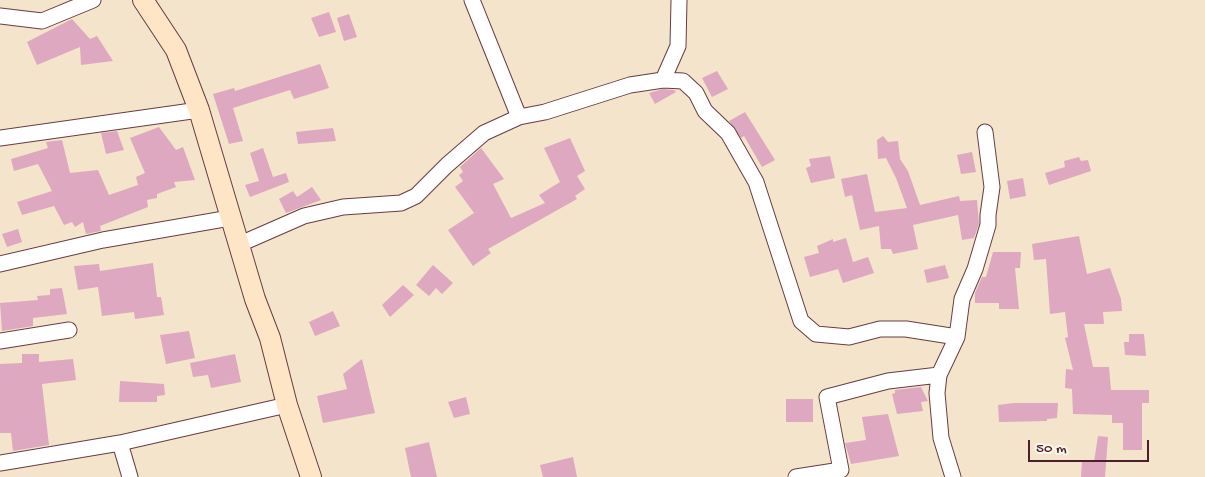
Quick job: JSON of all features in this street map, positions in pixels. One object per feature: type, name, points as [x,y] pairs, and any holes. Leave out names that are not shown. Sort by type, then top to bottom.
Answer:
[{"type":"main road","points":[[143,0],[176,50],[199,110],[230,218],[270,338],[287,405],[311,477]]},
{"type":"street","points":[[0,16],[42,21],[93,0]]},
{"type":"street","points":[[472,0],[519,117]]},
{"type":"street","points":[[663,80],[678,46],[679,0]]},
{"type":"street","points":[[240,244],[304,216],[342,207],[401,203],[416,196],[447,165],[484,133],[519,117],[544,112],[630,85],[663,80],[683,81],[696,93],[705,111],[728,133],[756,182],[801,321],[816,334],[849,337],[880,329],[906,329],[957,337]]},
{"type":"street","points":[[0,138],[199,110]]},
{"type":"street","points":[[954,477],[941,438],[937,393],[939,375],[957,337],[962,299],[975,269],[988,225],[992,180],[985,132]]},
{"type":"street","points":[[0,264],[103,240],[230,218]]},
{"type":"street","points":[[0,341],[69,330]]},
{"type":"street","points":[[796,477],[841,470],[826,397],[888,381],[939,375]]},
{"type":"street","points":[[0,463],[120,443],[287,405]]},
{"type":"street","points":[[120,443],[130,477]]},
{"type":"building","points":[[329,12],[336,32],[319,37],[311,18]]},
{"type":"building","points":[[349,14],[357,37],[344,41],[337,18]]},
{"type":"building","points":[[72,19],[90,39],[97,36],[113,61],[81,65],[80,47],[37,65],[27,42]]},
{"type":"building","points":[[320,64],[329,88],[294,99],[290,90],[233,108],[243,141],[229,144],[213,94],[234,88],[235,91]]},
{"type":"building","points":[[717,71],[728,89],[712,97],[702,78]]},
{"type":"building","points":[[663,89],[676,92],[655,104],[649,93]]},
{"type":"building","points":[[745,112],[775,160],[762,167],[744,136],[741,138],[729,121]]},
{"type":"building","points":[[159,127],[176,150],[183,147],[195,180],[174,182],[176,187],[157,194],[157,198],[147,200],[148,207],[100,226],[101,231],[86,234],[83,222],[75,227],[72,222],[64,225],[54,206],[22,215],[17,202],[52,191],[38,164],[14,171],[11,159],[48,148],[46,142],[62,140],[70,173],[98,170],[109,195],[138,185],[136,177],[145,173],[130,138]]},
{"type":"building","points":[[333,128],[336,141],[298,144],[296,132]]},
{"type":"building","points":[[117,131],[124,150],[106,154],[101,133]]},
{"type":"building","points":[[883,136],[888,142],[898,141],[900,159],[908,171],[920,205],[959,196],[960,201],[977,200],[979,224],[974,238],[962,240],[958,215],[913,225],[918,249],[893,254],[891,249],[881,249],[879,226],[860,230],[852,195],[845,197],[841,179],[867,174],[875,212],[907,208],[886,158],[878,159],[877,140]]},
{"type":"building","points":[[570,138],[585,171],[577,176],[585,189],[575,196],[577,199],[488,249],[491,253],[473,266],[448,230],[474,213],[455,187],[463,181],[459,175],[463,172],[460,167],[481,148],[504,179],[493,184],[511,218],[545,203],[539,195],[560,182],[544,148]]},
{"type":"building","points":[[263,148],[273,177],[286,173],[289,182],[250,197],[245,185],[259,181],[250,153]]},
{"type":"building","points":[[972,152],[976,172],[961,174],[957,155]]},
{"type":"building","points":[[830,156],[835,178],[811,183],[806,168],[811,166],[809,159]]},
{"type":"building","points":[[1079,157],[1081,161],[1088,160],[1091,171],[1049,185],[1045,173],[1065,167],[1064,161]]},
{"type":"building","points":[[1023,178],[1026,196],[1010,199],[1007,181]]},
{"type":"building","points":[[312,187],[321,200],[286,213],[279,199],[293,191],[297,197]]},
{"type":"building","points":[[18,229],[22,242],[7,247],[2,234]]},
{"type":"building","points":[[1079,236],[1087,274],[1110,268],[1121,299],[1122,311],[1103,312],[1104,324],[1084,324],[1093,367],[1109,367],[1111,390],[1149,390],[1149,403],[1142,403],[1142,450],[1123,450],[1123,423],[1112,423],[1112,415],[1073,414],[1072,389],[1065,388],[1066,369],[1073,370],[1065,338],[1068,337],[1065,312],[1050,314],[1046,259],[1034,260],[1032,244]]},
{"type":"building","points":[[846,238],[853,262],[868,257],[874,273],[843,283],[838,269],[810,277],[804,257],[819,253],[817,246],[833,239],[833,242]]},
{"type":"building","points":[[993,252],[1021,252],[1020,268],[1015,268],[1019,309],[999,309],[999,303],[975,303],[975,293],[982,277],[986,277]]},
{"type":"building","points":[[153,263],[157,297],[161,297],[164,315],[135,319],[134,312],[102,316],[98,287],[78,290],[74,266],[99,264],[100,271]]},
{"type":"building","points":[[433,265],[453,283],[442,294],[436,288],[429,296],[416,285]]},
{"type":"building","points":[[945,265],[949,278],[927,283],[924,270]]},
{"type":"building","points":[[403,285],[414,295],[390,317],[382,305]]},
{"type":"building","points":[[62,288],[67,314],[33,318],[33,326],[2,331],[0,303],[38,300],[37,296],[50,295],[50,289]]},
{"type":"building","points":[[333,311],[340,326],[315,336],[309,322]]},
{"type":"building","points":[[189,331],[195,358],[166,364],[160,335]]},
{"type":"building","points":[[1129,334],[1144,334],[1146,356],[1125,355],[1124,342],[1129,342]]},
{"type":"building","points":[[22,354],[39,354],[39,362],[73,359],[76,380],[42,384],[49,445],[13,451],[11,433],[0,433],[0,364],[22,363]]},
{"type":"building","points":[[235,354],[241,382],[211,388],[208,375],[193,377],[190,363]]},
{"type":"building","points":[[362,359],[375,413],[323,423],[317,396],[347,389],[343,374]]},
{"type":"building","points":[[120,381],[164,384],[165,395],[157,396],[157,402],[119,402]]},
{"type":"building","points":[[921,387],[928,401],[921,402],[923,411],[897,414],[892,394],[895,393],[895,390]]},
{"type":"building","points":[[466,397],[470,414],[454,418],[448,402]]},
{"type":"building","points":[[786,399],[813,399],[813,422],[786,422]]},
{"type":"building","points":[[1058,403],[1057,418],[1047,419],[1047,421],[999,422],[998,405]]},
{"type":"building","points":[[888,414],[899,456],[851,464],[845,443],[866,440],[862,417]]},
{"type":"building","points":[[1098,436],[1108,437],[1105,477],[1081,477],[1082,461],[1094,462]]},
{"type":"building","points":[[429,442],[437,477],[411,477],[405,448]]},
{"type":"building","points":[[573,457],[577,477],[543,477],[540,465]]}]
